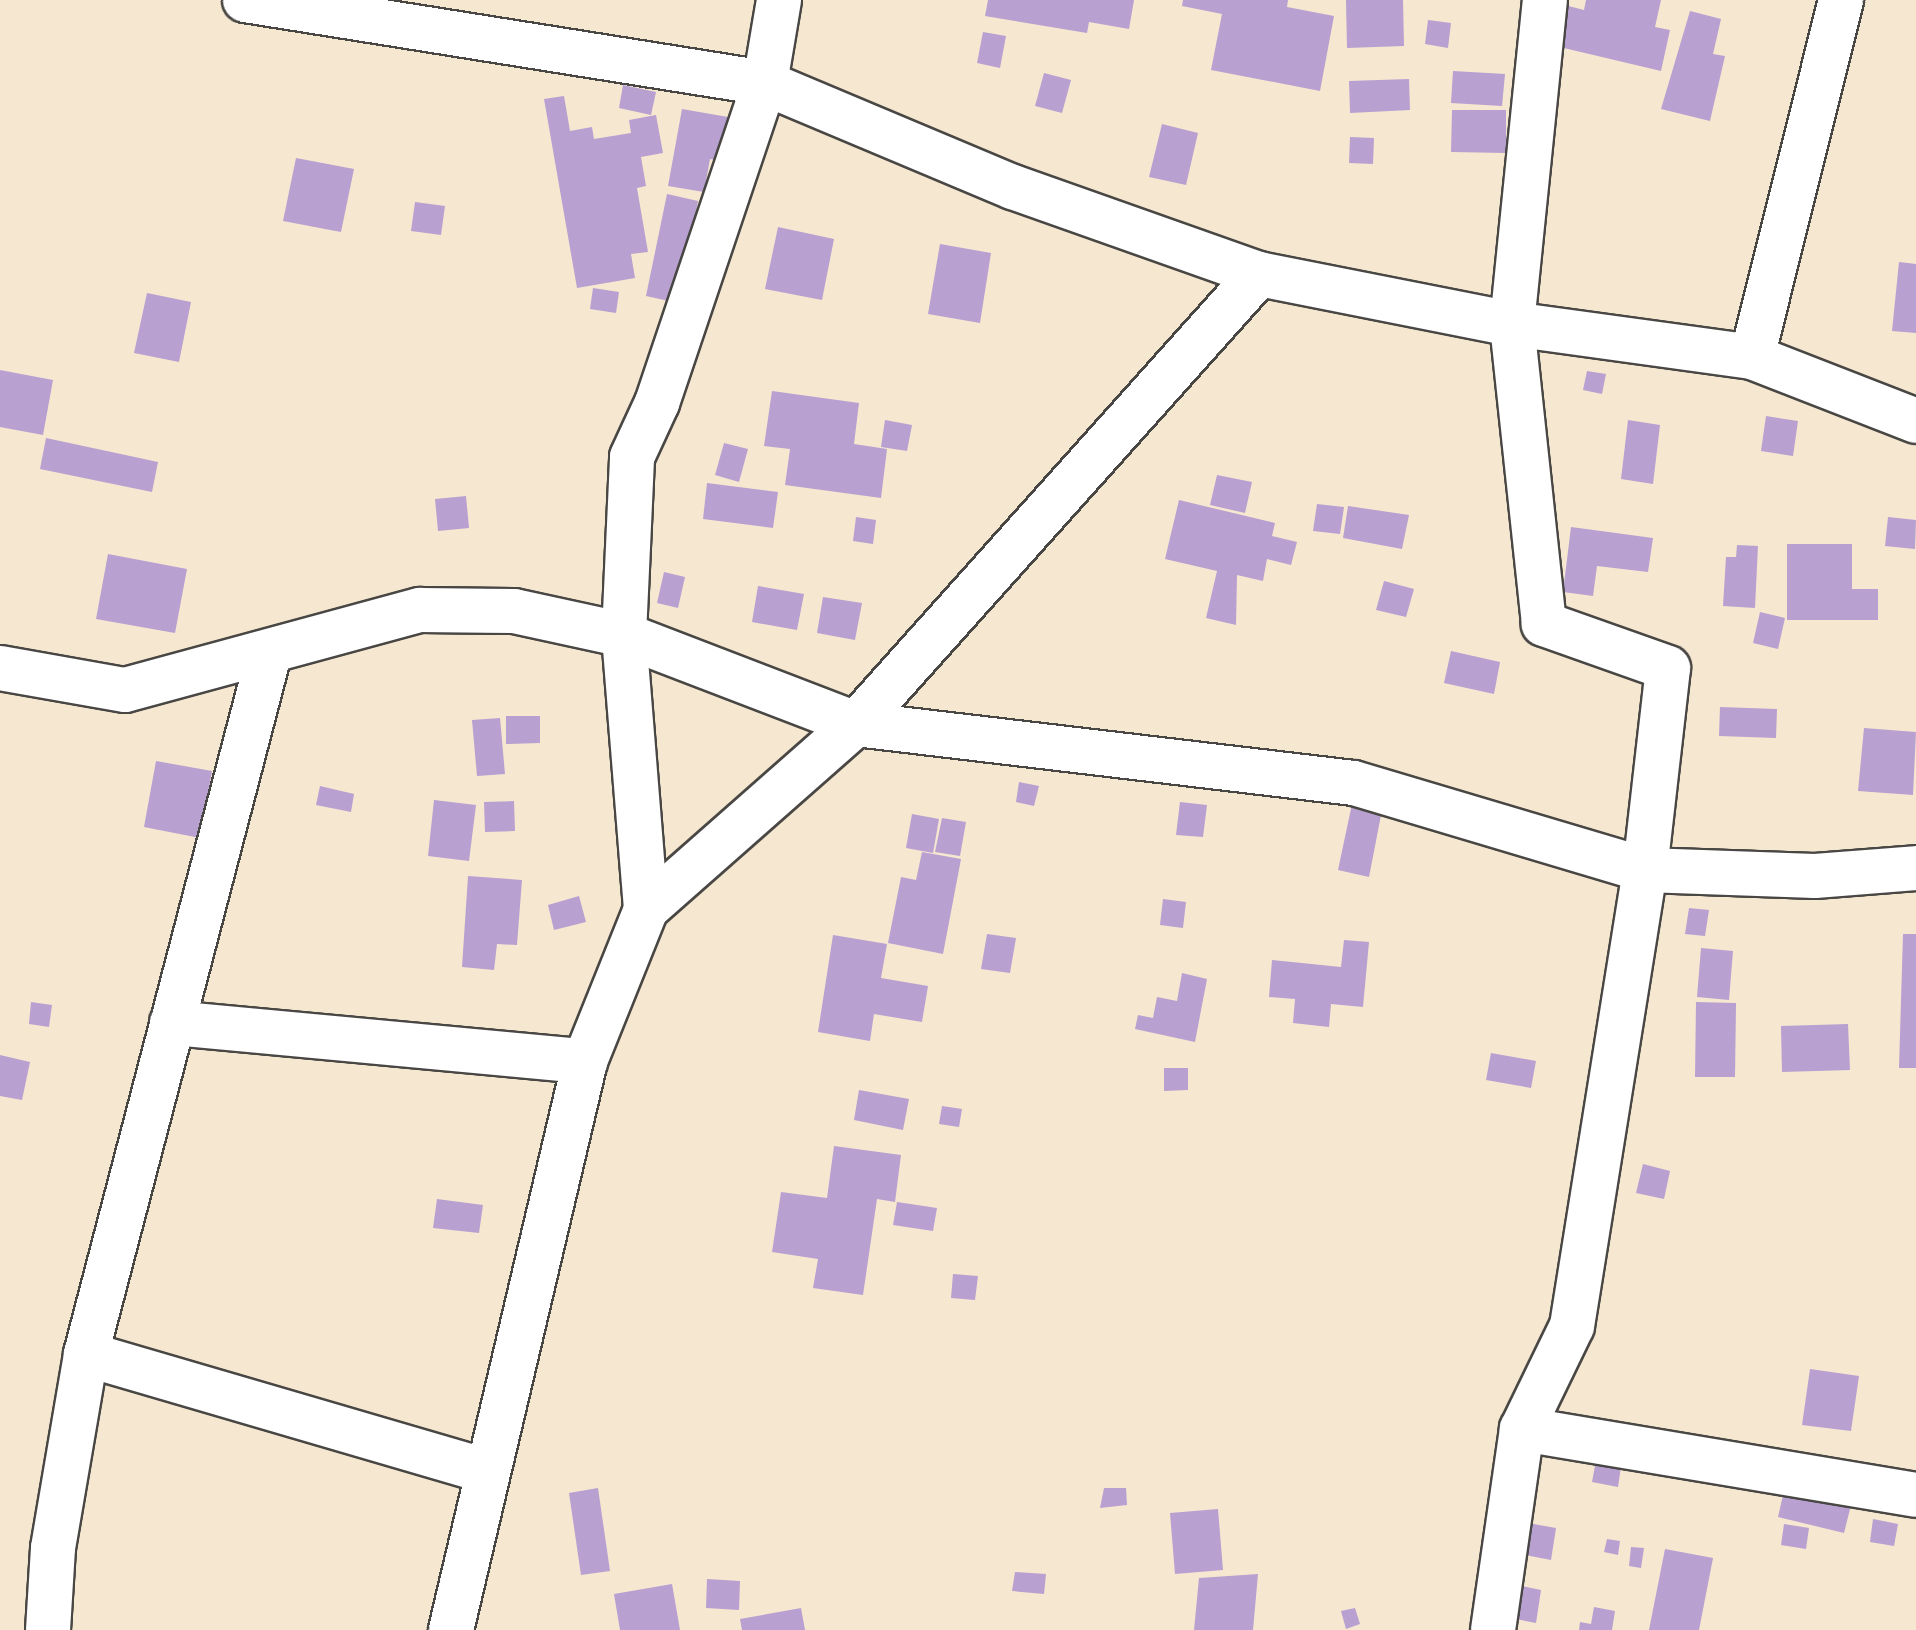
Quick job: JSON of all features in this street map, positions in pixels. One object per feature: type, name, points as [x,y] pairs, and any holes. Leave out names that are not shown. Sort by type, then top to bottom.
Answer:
[{"type":"street","points":[[245,0],[765,83],[1013,187],[1259,274],[1512,324],[1752,357],[1916,421]]},
{"type":"street","points":[[451,1630],[483,1470],[585,1061],[646,909],[624,635],[632,457],[657,403],[765,83],[779,0]]},
{"type":"street","points":[[1493,1630],[1522,1429],[1572,1326],[1645,870],[1668,668],[1544,624],[1512,324],[1545,0]]},
{"type":"street","points":[[1752,357],[1841,0]]},
{"type":"street","points":[[646,909],[856,724],[1259,274]]},
{"type":"street","points":[[0,668],[125,690],[269,654],[420,610],[514,611],[624,635],[856,724],[1354,783],[1645,870],[1815,876],[1916,868]]},
{"type":"street","points":[[48,1630],[53,1548],[86,1354],[269,654]]},
{"type":"street","points":[[172,1023],[585,1061]]},
{"type":"street","points":[[86,1354],[483,1470]]},
{"type":"street","points":[[1522,1429],[1916,1495]]},
{"type":"building","points":[[988,0],[1134,0],[1129,29],[1089,22],[1087,33],[985,16]]},
{"type":"building","points":[[1183,0],[1288,0],[1287,7],[1334,16],[1320,91],[1211,70],[1222,14],[1182,6]]},
{"type":"building","points":[[1346,0],[1403,0],[1404,46],[1347,48]]},
{"type":"building","points":[[1586,0],[1661,0],[1655,27],[1670,30],[1661,71],[1547,44],[1557,3],[1584,10]]},
{"type":"building","points":[[1690,11],[1721,19],[1713,54],[1725,56],[1710,121],[1661,109]]},
{"type":"building","points":[[1428,20],[1451,23],[1448,48],[1425,44]]},
{"type":"building","points":[[983,32],[1006,36],[1000,68],[977,63]]},
{"type":"building","points":[[1453,71],[1505,74],[1502,106],[1451,103]]},
{"type":"building","points":[[1044,73],[1071,80],[1062,113],[1035,106]]},
{"type":"building","points":[[1409,79],[1410,110],[1350,113],[1349,81]]},
{"type":"building","points":[[623,85],[656,92],[651,115],[619,108]]},
{"type":"building","points":[[564,96],[570,131],[592,127],[594,139],[631,133],[629,120],[656,115],[663,153],[641,157],[646,186],[637,188],[648,252],[631,254],[635,278],[577,288],[544,99]]},
{"type":"building","points":[[682,109],[728,117],[720,161],[710,159],[704,192],[668,186]]},
{"type":"building","points":[[1452,110],[1506,110],[1506,153],[1451,152]]},
{"type":"building","points":[[1162,124],[1198,133],[1186,185],[1149,177]]},
{"type":"building","points":[[1350,137],[1374,138],[1373,164],[1349,163]]},
{"type":"building","points":[[296,158],[354,169],[341,232],[283,221]]},
{"type":"building","points":[[667,194],[698,201],[678,303],[646,296]]},
{"type":"building","points":[[415,202],[445,206],[441,235],[411,231]]},
{"type":"building","points":[[778,227],[834,239],[822,300],[765,289]]},
{"type":"building","points":[[940,244],[991,253],[980,323],[928,314]]},
{"type":"building","points":[[1899,262],[1916,264],[1916,333],[1892,331]]},
{"type":"building","points":[[593,288],[619,292],[616,313],[590,309]]},
{"type":"building","points":[[147,293],[191,302],[179,362],[134,353]]},
{"type":"building","points":[[0,370],[53,380],[43,435],[0,427]]},
{"type":"building","points":[[1587,371],[1606,374],[1602,394],[1583,390]]},
{"type":"building","points":[[772,391],[859,403],[854,444],[887,449],[881,498],[785,485],[790,449],[764,446]]},
{"type":"building","points":[[1766,416],[1798,421],[1793,456],[1761,451]]},
{"type":"building","points":[[885,420],[912,425],[907,451],[881,447]]},
{"type":"building","points":[[1628,420],[1660,425],[1653,484],[1621,479]]},
{"type":"building","points":[[46,438],[158,462],[152,492],[40,469]]},
{"type":"building","points":[[724,443],[748,449],[739,482],[715,475]]},
{"type":"building","points":[[1217,475],[1252,482],[1245,513],[1210,505]]},
{"type":"building","points":[[707,483],[778,492],[773,528],[703,519]]},
{"type":"building","points":[[466,496],[469,528],[438,531],[435,499]]},
{"type":"building","points":[[1179,500],[1275,523],[1272,536],[1297,542],[1291,565],[1267,559],[1263,581],[1237,575],[1236,625],[1206,618],[1217,571],[1165,559]]},
{"type":"building","points":[[1317,504],[1344,507],[1340,534],[1313,531]]},
{"type":"building","points":[[1348,506],[1409,515],[1402,549],[1343,538]]},
{"type":"building","points":[[856,517],[876,520],[873,544],[853,541]]},
{"type":"building","points":[[1888,517],[1916,520],[1915,549],[1885,546]]},
{"type":"building","points":[[1571,527],[1653,538],[1648,572],[1597,566],[1593,596],[1563,592]]},
{"type":"building","points":[[1787,544],[1852,544],[1852,589],[1878,589],[1878,620],[1787,620]]},
{"type":"building","points":[[1737,545],[1758,546],[1755,608],[1723,606],[1726,557],[1736,557]]},
{"type":"building","points":[[108,554],[187,569],[175,633],[96,619]]},
{"type":"building","points":[[664,572],[685,577],[678,608],[657,603]]},
{"type":"building","points":[[1384,581],[1414,589],[1406,617],[1376,610]]},
{"type":"building","points":[[758,586],[804,594],[797,630],[752,622]]},
{"type":"building","points":[[823,597],[862,603],[855,640],[817,633]]},
{"type":"building","points":[[1760,612],[1785,618],[1778,649],[1753,643]]},
{"type":"building","points":[[1451,651],[1500,662],[1494,694],[1444,683]]},
{"type":"building","points":[[1720,707],[1777,709],[1776,738],[1719,736]]},
{"type":"building","points":[[506,716],[540,716],[540,743],[506,744]]},
{"type":"building","points":[[500,718],[505,774],[477,776],[472,720]]},
{"type":"building","points":[[1864,728],[1916,732],[1913,795],[1858,791]]},
{"type":"building","points":[[156,761],[212,771],[200,838],[144,827]]},
{"type":"building","points":[[1019,782],[1039,786],[1034,806],[1016,802]]},
{"type":"building","points":[[320,786],[354,794],[351,812],[316,805]]},
{"type":"building","points":[[434,800],[476,805],[469,861],[428,856]]},
{"type":"building","points":[[514,801],[515,831],[485,832],[484,802]]},
{"type":"building","points":[[1180,802],[1207,805],[1203,837],[1176,835]]},
{"type":"building","points":[[1352,804],[1382,810],[1369,877],[1338,870]]},
{"type":"building","points":[[912,814],[939,819],[933,853],[906,848]]},
{"type":"building","points":[[942,818],[966,822],[960,856],[935,852]]},
{"type":"building","points":[[922,852],[961,859],[943,954],[888,943],[901,877],[916,880]]},
{"type":"building","points":[[468,876],[522,880],[517,945],[497,944],[494,970],[462,967]]},
{"type":"building","points":[[579,896],[586,922],[554,930],[548,905]]},
{"type":"building","points":[[1163,899],[1186,902],[1183,928],[1160,925]]},
{"type":"building","points":[[1689,908],[1709,910],[1705,936],[1685,934]]},
{"type":"building","points":[[987,934],[1016,938],[1010,973],[981,969]]},
{"type":"building","points":[[1903,934],[1916,934],[1916,1068],[1899,1068]]},
{"type":"building","points":[[833,935],[887,944],[881,978],[928,986],[922,1022],[874,1014],[870,1041],[818,1032]]},
{"type":"building","points":[[1344,940],[1369,942],[1363,1007],[1331,1004],[1329,1027],[1293,1023],[1295,999],[1269,997],[1272,960],[1341,967]]},
{"type":"building","points":[[1701,948],[1733,951],[1729,1000],[1697,997]]},
{"type":"building","points":[[1182,973],[1207,979],[1195,1042],[1135,1029],[1138,1015],[1153,1018],[1157,997],[1177,1001]]},
{"type":"building","points":[[31,1002],[52,1005],[49,1027],[29,1024]]},
{"type":"building","points":[[1696,1002],[1736,1003],[1735,1077],[1695,1077]]},
{"type":"building","points":[[1848,1024],[1850,1070],[1782,1072],[1781,1026]]},
{"type":"building","points":[[1491,1053],[1536,1061],[1531,1088],[1486,1080]]},
{"type":"building","points":[[0,1055],[30,1062],[22,1100],[0,1096]]},
{"type":"building","points":[[1164,1068],[1188,1068],[1188,1090],[1164,1091]]},
{"type":"building","points":[[859,1090],[909,1099],[903,1130],[854,1120]]},
{"type":"building","points":[[942,1106],[962,1109],[959,1127],[939,1124]]},
{"type":"building","points":[[834,1146],[901,1155],[895,1202],[877,1199],[863,1295],[813,1288],[818,1259],[772,1252],[781,1192],[827,1198]]},
{"type":"building","points":[[1643,1164],[1670,1171],[1664,1199],[1636,1193]]},
{"type":"building","points":[[437,1199],[483,1205],[479,1233],[433,1228]]},
{"type":"building","points":[[897,1202],[937,1208],[933,1231],[893,1225]]},
{"type":"building","points":[[953,1274],[978,1276],[975,1300],[951,1298]]},
{"type":"building","points":[[1810,1369],[1859,1376],[1851,1431],[1802,1425]]},
{"type":"building","points":[[1597,1455],[1622,1460],[1618,1487],[1592,1482]]},
{"type":"building","points":[[1786,1482],[1853,1497],[1844,1533],[1778,1517]]},
{"type":"building","points":[[598,1488],[610,1571],[581,1575],[569,1493]]},
{"type":"building","points":[[1104,1488],[1126,1488],[1127,1505],[1100,1508]]},
{"type":"building","points":[[1218,1509],[1223,1570],[1175,1574],[1170,1513]]},
{"type":"building","points":[[1873,1519],[1898,1524],[1894,1546],[1870,1542]]},
{"type":"building","points":[[1522,1522],[1556,1528],[1551,1560],[1515,1553]]},
{"type":"building","points":[[1784,1524],[1809,1528],[1806,1549],[1781,1545]]},
{"type":"building","points":[[1607,1539],[1620,1541],[1618,1555],[1604,1552]]},
{"type":"building","points":[[1631,1547],[1644,1548],[1641,1568],[1629,1566]]},
{"type":"building","points":[[1665,1549],[1713,1558],[1699,1630],[1649,1630]]},
{"type":"building","points":[[1015,1572],[1046,1574],[1044,1594],[1012,1591]]},
{"type":"building","points":[[1258,1574],[1253,1630],[1194,1630],[1199,1578]]},
{"type":"building","points":[[707,1579],[740,1581],[739,1610],[706,1608]]},
{"type":"building","points":[[672,1584],[680,1630],[620,1630],[614,1594]]},
{"type":"building","points":[[1511,1584],[1541,1590],[1536,1623],[1505,1617]]},
{"type":"building","points":[[1594,1607],[1615,1611],[1612,1630],[1579,1630],[1580,1622],[1591,1624]]},
{"type":"building","points":[[801,1608],[805,1630],[742,1630],[740,1619]]},
{"type":"building","points":[[1355,1608],[1360,1624],[1346,1629],[1341,1611]]}]
